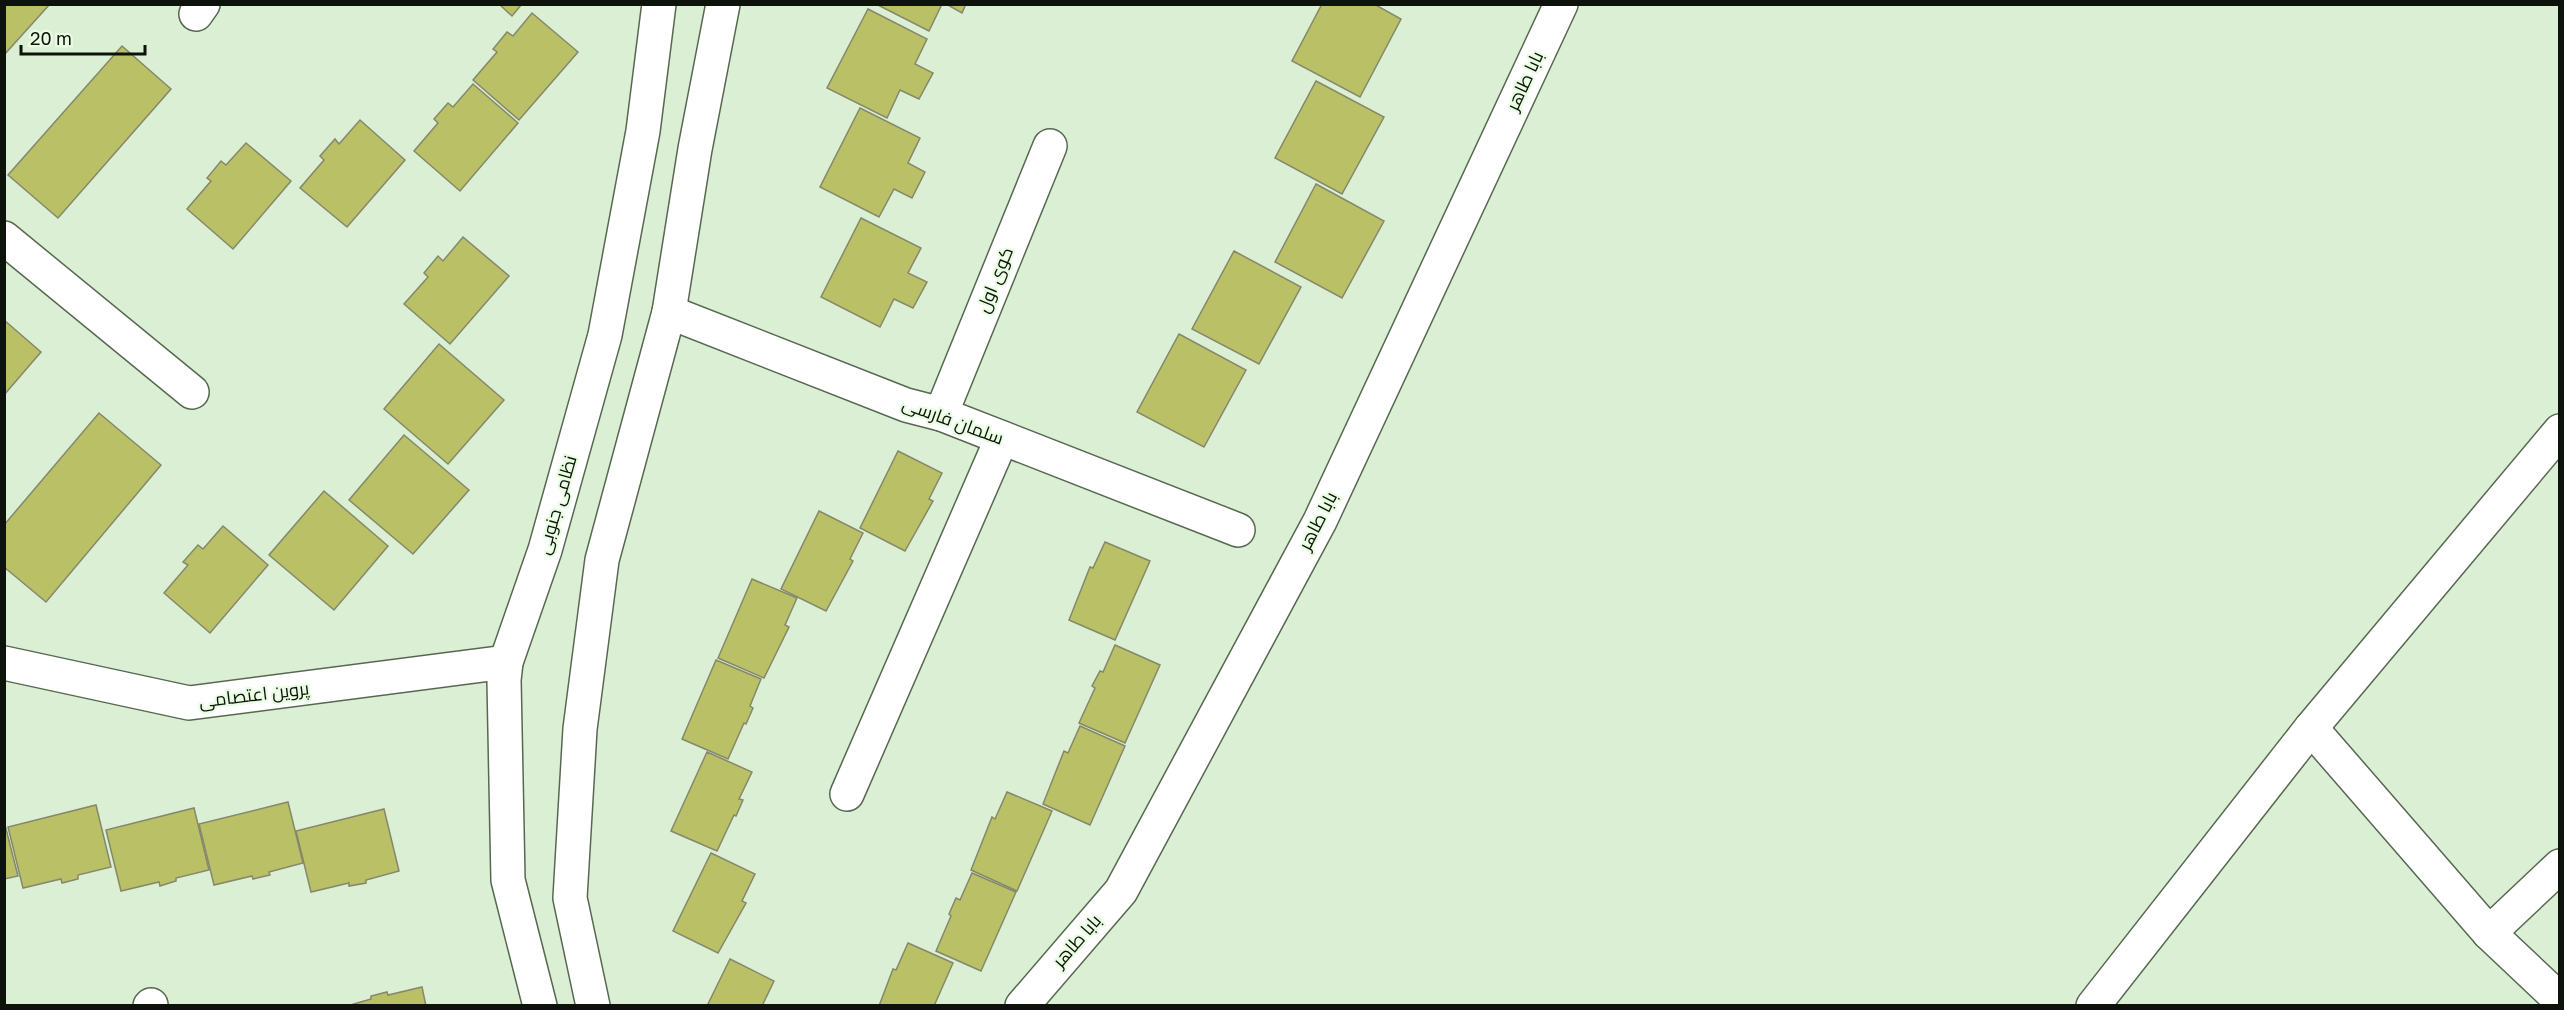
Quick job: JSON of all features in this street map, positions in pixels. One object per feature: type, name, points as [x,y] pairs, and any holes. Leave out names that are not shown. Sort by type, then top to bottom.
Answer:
[{"type":"street","name":"نظامی جنوبی","points":[[540,1005],[508,880],[504,680],[506,662],[544,549],[605,335],[643,131],[659,4]]},
{"type":"street","points":[[593,1005],[570,898],[580,729],[602,560],[669,312],[695,148],[723,4]]},
{"type":"street","name":"بابا طاهر","points":[[1022,1005],[1121,891],[1149,840],[1320,521],[1561,4]]},
{"type":"street","name":"کوی اول","points":[[941,414],[1050,146]]},
{"type":"street","points":[[4,238],[192,392]]},
{"type":"street","name":"سلمان فارسی","points":[[669,312],[906,405],[941,414],[1238,530]]},
{"type":"street","points":[[2093,1005],[2311,728],[2559,431]]},
{"type":"street","points":[[847,794],[1002,438]]},
{"type":"street","name":"پروین اعتصامی","points":[[4,663],[189,703],[506,662]]},
{"type":"street","points":[[2311,728],[2489,933],[2559,1000]]},
{"type":"street","points":[[2489,933],[2559,866]]},
{"type":"building","points":[[4,4],[50,4],[4,55]]},
{"type":"building","points":[[499,4],[522,4],[512,16]]},
{"type":"building","points":[[876,4],[942,4],[929,31]]},
{"type":"building","points":[[946,4],[966,4],[962,13]]},
{"type":"building","points":[[1322,4],[1374,4],[1401,19],[1360,97],[1292,61]]},
{"type":"building","points":[[868,9],[927,39],[915,64],[933,73],[919,99],[900,90],[887,118],[827,88]]},
{"type":"building","points":[[532,13],[578,52],[519,120],[473,80],[497,52],[493,49],[507,32],[513,36]]},
{"type":"building","points":[[122,46],[171,89],[58,218],[8,175]]},
{"type":"building","points":[[1316,81],[1384,117],[1342,194],[1275,158]]},
{"type":"building","points":[[473,84],[518,123],[460,191],[414,151],[438,123],[434,119],[448,103],[453,107]]},
{"type":"building","points":[[860,108],[920,138],[908,163],[925,172],[912,198],[894,189],[879,217],[820,187]]},
{"type":"building","points":[[360,120],[405,160],[347,227],[300,188],[324,160],[320,156],[335,139],[339,144]]},
{"type":"building","points":[[246,143],[291,181],[233,249],[187,209],[211,181],[207,178],[221,161],[226,165]]},
{"type":"building","points":[[1316,184],[1384,221],[1342,298],[1275,262]]},
{"type":"building","points":[[861,218],[921,248],[908,273],[927,282],[913,308],[894,299],[880,327],[821,297]]},
{"type":"building","points":[[463,237],[509,276],[450,344],[404,304],[428,277],[424,273],[438,256],[443,261]]},
{"type":"building","points":[[1234,251],[1301,287],[1259,364],[1192,329]]},
{"type":"building","points":[[4,320],[41,352],[4,395]]},
{"type":"building","points":[[1179,334],[1246,370],[1204,447],[1137,412]]},
{"type":"building","points":[[439,344],[504,400],[448,464],[384,409]]},
{"type":"building","points":[[99,413],[161,465],[46,602],[4,567],[4,525]]},
{"type":"building","points":[[404,435],[469,490],[413,554],[349,500]]},
{"type":"building","points":[[898,451],[942,473],[929,499],[933,501],[905,551],[860,528]]},
{"type":"building","points":[[324,491],[388,546],[334,610],[269,555]]},
{"type":"building","points":[[819,511],[863,533],[850,559],[853,561],[826,611],[781,589]]},
{"type":"building","points":[[223,526],[268,565],[210,633],[164,593],[188,565],[183,562],[198,545],[203,549]]},
{"type":"building","points":[[1105,542],[1150,561],[1115,640],[1069,620],[1090,567],[1093,568]]},
{"type":"building","points":[[752,579],[797,598],[785,625],[789,627],[764,678],[718,658]]},
{"type":"building","points":[[1115,645],[1160,665],[1125,743],[1079,723],[1095,688],[1092,686],[1100,671],[1103,672]]},
{"type":"building","points":[[716,660],[761,679],[750,706],[753,708],[728,759],[682,739]]},
{"type":"building","points":[[1080,726],[1125,746],[1090,825],[1043,804],[1064,751],[1068,753]]},
{"type":"building","points":[[707,752],[752,772],[739,799],[743,800],[736,816],[734,815],[717,851],[671,831]]},
{"type":"building","points":[[1007,792],[1052,811],[1017,891],[971,870],[992,817],[995,819]]},
{"type":"building","points":[[288,802],[303,863],[269,872],[270,875],[253,879],[252,876],[214,885],[199,824]]},
{"type":"building","points":[[96,805],[111,867],[78,875],[78,879],[62,883],[61,879],[23,888],[8,827]]},
{"type":"building","points":[[194,808],[209,870],[176,878],[176,881],[160,886],[159,882],[121,891],[106,830]]},
{"type":"building","points":[[384,809],[399,871],[366,880],[366,883],[349,886],[349,883],[311,892],[296,831]]},
{"type":"building","points":[[4,821],[18,876],[4,879]]},
{"type":"building","points":[[711,853],[755,874],[742,901],[746,903],[718,953],[673,931]]},
{"type":"building","points":[[972,873],[1016,892],[981,971],[936,951],[956,898],[960,900]]},
{"type":"building","points":[[908,943],[953,963],[934,1006],[879,1006],[893,969],[896,970]]},
{"type":"building","points":[[730,959],[774,981],[762,1006],[707,1006]]},
{"type":"building","points":[[422,987],[426,1006],[347,1006],[371,999],[371,996],[387,992],[388,995]]}]
